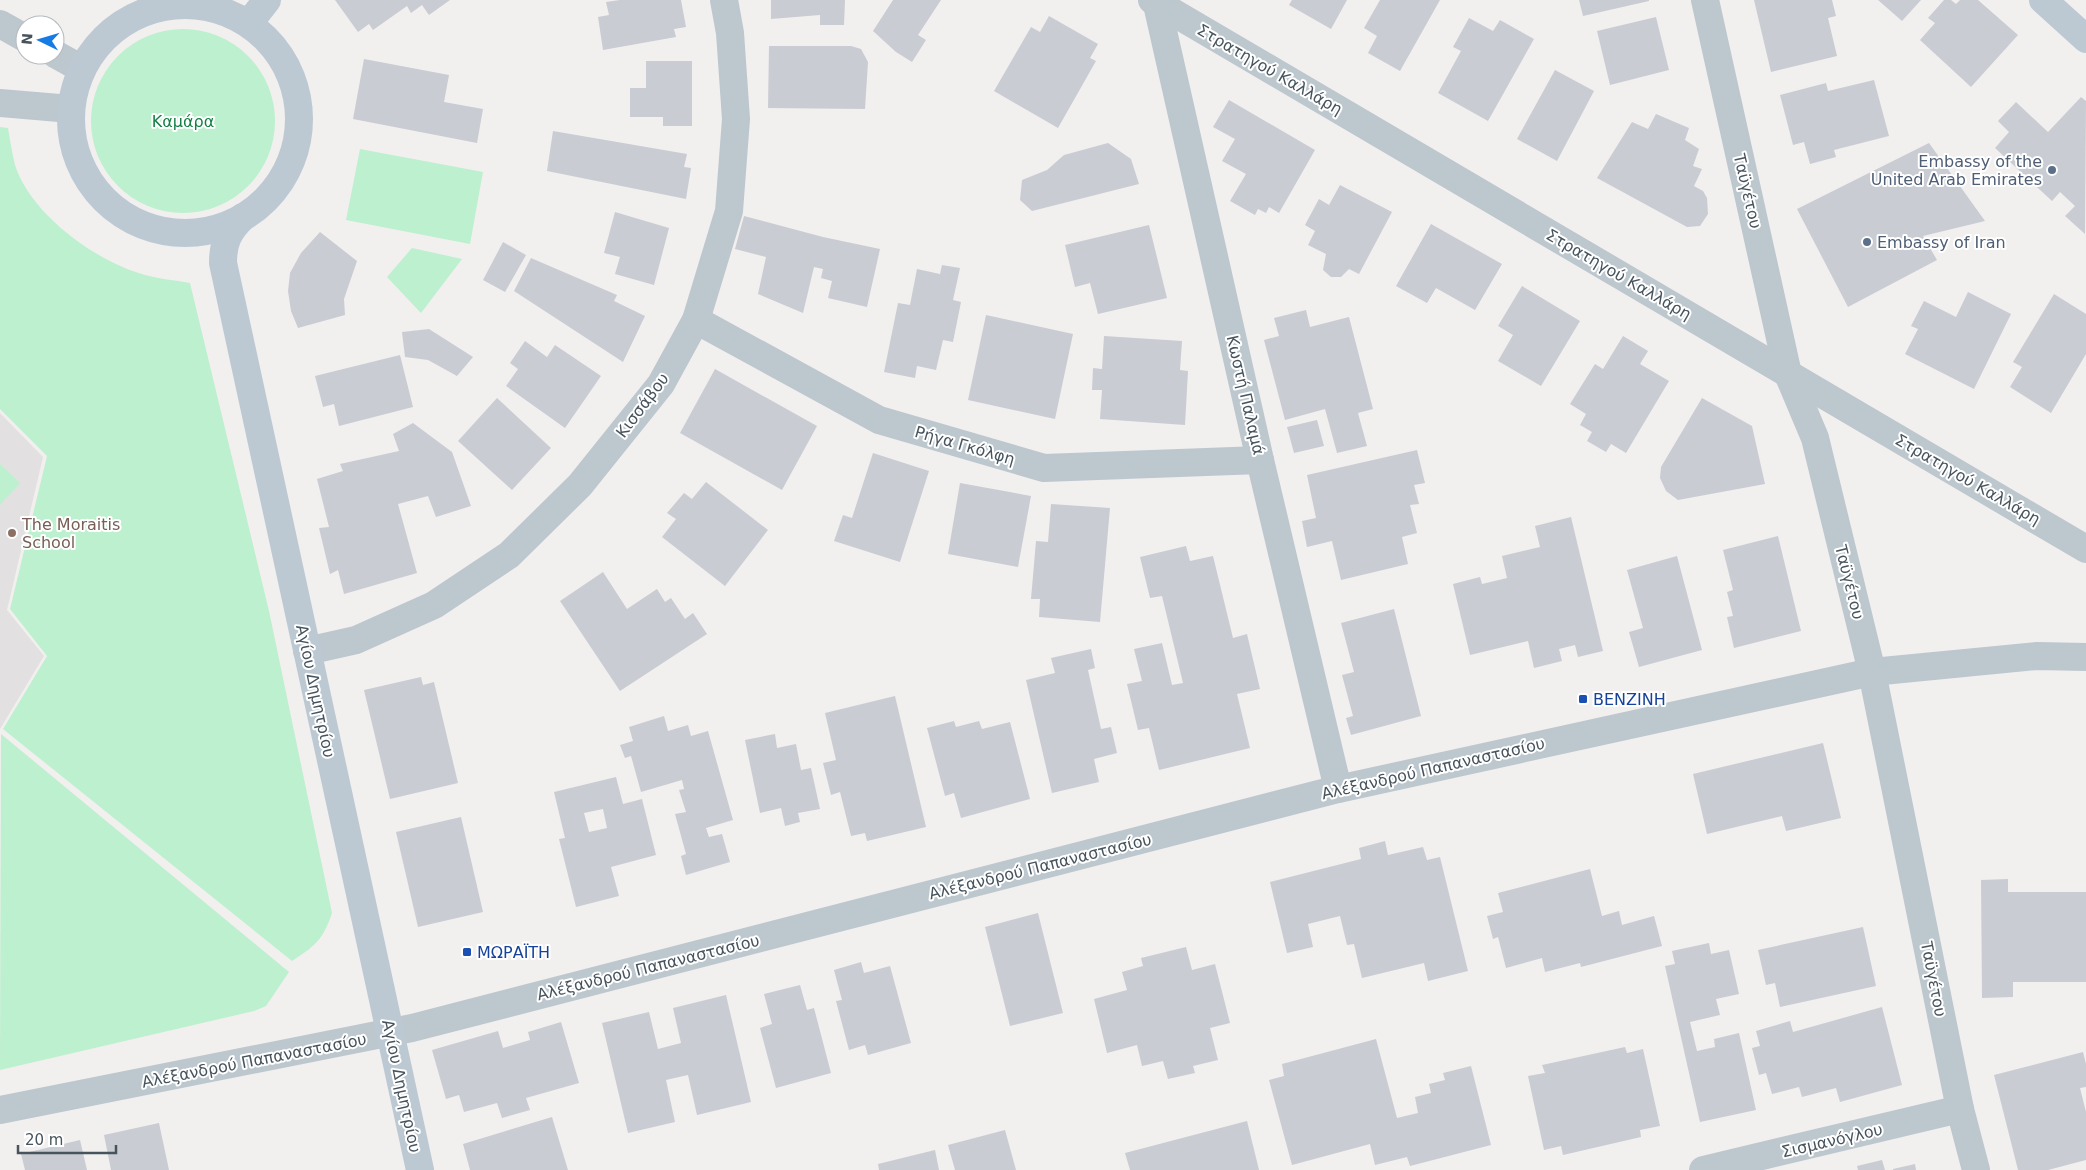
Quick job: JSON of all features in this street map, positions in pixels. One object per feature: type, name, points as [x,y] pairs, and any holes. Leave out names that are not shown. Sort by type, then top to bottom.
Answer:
[{"type":"street","points":[[249,23],[266,0]]},
{"type":"street","name":"Κισσάβου","points":[[307,651],[356,640],[434,605],[509,555],[580,485],[654,392],[696,320],[728,211],[736,119],[730,33],[724,0]]},
{"type":"street","name":"Ταϋγέτου","points":[[1705,0],[1788,374],[1815,438],[1872,672],[1960,1109],[1976,1170]]},
{"type":"street","points":[[2043,0],[2086,39]]},
{"type":"street","name":"Στρατηγού Καλλάρη","points":[[1155,1],[2086,549]]},
{"type":"street","name":"Κωστή Παλαμά","points":[[1155,1],[1260,460],[1338,789]]},
{"type":"street","points":[[182,4],[217,8],[249,23],[270,42],[287,66],[296,93],[299,122],[295,150],[283,177],[266,200],[243,217],[217,229],[189,233],[161,231],[135,222],[112,207],[93,187],[79,163],[72,137],[71,109],[74,88],[82,69],[98,43],[146,5],[182,4]]},
{"type":"street","points":[[0,24],[15,32]]},
{"type":"street","points":[[65,60],[82,69]]},
{"type":"street","points":[[0,103],[71,109]]},
{"type":"street","name":"Αγίου Δημητρίου","points":[[243,217],[233,226],[226,237],[222,263],[420,1170]]},
{"type":"street","name":"Ρήγα Γκόλφη","points":[[696,320],[879,420],[1044,468],[1260,460]]},
{"type":"street","name":"Αλέξανδρού Παπαναστασίου","points":[[0,1110],[390,1032],[1338,789],[1872,672],[2037,656],[2086,657]]},
{"type":"street","name":"Σισμανόγλου","points":[[1703,1170],[1960,1109]]},
{"type":"shaded area","name":"The Moraitis School","points":[[0,413],[43,457],[7,610],[44,656],[0,729]]},
{"type":"green space","name":"Καμάρα","points":[[183,29],[201,31],[218,36],[248,56],[268,86],[273,103],[275,121],[273,139],[268,156],[248,186],[218,206],[201,211],[183,213],[165,211],[148,206],[118,186],[98,156],[93,139],[91,121],[93,103],[98,86],[118,56],[148,36],[165,31]]},
{"type":"green space","points":[[0,127],[8,128],[15,165],[23,184],[35,201],[68,234],[87,248],[126,269],[150,276],[190,283],[269,611],[332,913],[325,930],[317,941],[307,951],[292,961],[3,729],[47,656],[10,609],[47,456],[0,409]]},
{"type":"green space","points":[[360,149],[483,172],[470,244],[346,220]]},
{"type":"green space","points":[[412,248],[462,259],[421,313],[387,277]]},
{"type":"green space","points":[[0,464],[20,483],[0,505]]},
{"type":"green space","points":[[1,734],[289,972],[266,1006],[254,1011],[0,1070]]},
{"type":"building","points":[[335,0],[450,0],[429,15],[422,5],[411,13],[407,6],[373,30],[369,24],[358,32]]},
{"type":"building","points":[[620,0],[681,0],[686,27],[674,29],[676,37],[603,50],[598,17],[609,15],[606,2]]},
{"type":"building","points":[[771,0],[845,0],[844,25],[820,25],[820,15],[771,19]]},
{"type":"building","points":[[893,0],[941,0],[918,35],[926,40],[912,62],[896,52],[873,31]]},
{"type":"building","points":[[1292,0],[1347,0],[1331,29],[1289,5]]},
{"type":"building","points":[[1380,0],[1440,0],[1400,71],[1368,53],[1377,36],[1364,28]]},
{"type":"building","points":[[1579,0],[1649,0],[1649,1],[1583,16]]},
{"type":"building","points":[[1754,0],[1832,0],[1836,16],[1828,18],[1837,56],[1771,72]]},
{"type":"building","points":[[1878,0],[1921,0],[1902,21]]},
{"type":"building","points":[[1944,0],[1951,0],[1956,4],[1960,0],[1978,0],[2018,35],[1971,87],[1920,40],[1935,23],[1928,18]]},
{"type":"building","points":[[1049,16],[1098,44],[1090,58],[1096,61],[1058,128],[994,91],[1031,27],[1040,32]]},
{"type":"building","points":[[1656,17],[1669,70],[1610,85],[1597,31]]},
{"type":"building","points":[[1469,18],[1493,31],[1500,20],[1534,39],[1488,121],[1438,93],[1461,51],[1453,47]]},
{"type":"building","points":[[769,46],[851,46],[861,49],[868,62],[865,109],[768,108]]},
{"type":"building","points":[[364,59],[449,75],[444,102],[483,109],[477,143],[353,119]]},
{"type":"building","points":[[646,61],[692,61],[692,126],[663,126],[663,117],[630,117],[630,88],[646,88]]},
{"type":"building","points":[[1555,70],[1594,91],[1557,161],[1517,139]]},
{"type":"building","points":[[1874,80],[1889,136],[1834,150],[1836,157],[1810,164],[1804,142],[1793,145],[1780,95],[1826,83],[1828,91]]},
{"type":"building","name":"Embassy of the United Arab Emirates","points":[[2081,97],[2086,101],[2085,234],[2065,216],[2075,206],[2060,192],[2052,201],[1995,148],[2009,132],[1998,121],[2016,102],[2048,132]]},
{"type":"building","points":[[1229,100],[1315,150],[1279,213],[1269,207],[1266,213],[1258,209],[1255,215],[1230,201],[1246,174],[1222,161],[1235,139],[1213,127]]},
{"type":"building","points":[[1656,114],[1689,128],[1685,140],[1699,149],[1693,166],[1702,169],[1694,186],[1703,191],[1707,198],[1708,214],[1700,226],[1687,227],[1597,178],[1632,122],[1648,129]]},
{"type":"building","points":[[553,131],[687,154],[684,167],[691,168],[686,199],[547,171]]},
{"type":"building","points":[[1108,143],[1131,159],[1139,184],[1032,211],[1020,200],[1022,180],[1047,170],[1064,155]]},
{"type":"building","points":[[1929,143],[1985,221],[1923,236],[1937,260],[1848,307],[1797,209]]},
{"type":"building","points":[[1340,185],[1392,212],[1359,274],[1349,269],[1341,277],[1331,277],[1323,270],[1326,254],[1308,245],[1315,231],[1305,225],[1319,199],[1329,205]]},
{"type":"building","points":[[615,212],[669,228],[654,285],[615,274],[620,257],[604,253]]},
{"type":"building","points":[[744,216],[823,237],[880,249],[867,307],[828,298],[832,281],[821,278],[823,269],[814,267],[803,313],[758,294],[766,257],[735,249]]},
{"type":"building","points":[[1431,224],[1502,264],[1475,310],[1436,288],[1427,303],[1396,286]]},
{"type":"building","points":[[1149,225],[1167,298],[1098,314],[1090,283],[1075,287],[1065,245]]},
{"type":"building","points":[[320,232],[357,261],[344,299],[345,315],[298,328],[291,311],[288,291],[290,273],[301,253]]},
{"type":"building","points":[[503,242],[526,255],[505,292],[483,280]]},
{"type":"building","points":[[531,258],[617,295],[614,301],[645,316],[623,362],[514,291]]},
{"type":"building","points":[[942,265],[960,268],[953,300],[961,302],[953,342],[943,340],[936,370],[917,366],[915,378],[884,372],[898,303],[910,305],[917,269],[940,274]]},
{"type":"building","points":[[1522,286],[1580,321],[1541,386],[1498,361],[1513,335],[1498,326]]},
{"type":"building","points":[[1968,292],[2011,314],[1974,389],[1905,354],[1918,329],[1911,326],[1924,301],[1956,317]]},
{"type":"building","points":[[2054,294],[2086,314],[2086,354],[2051,413],[2010,387],[2022,367],[2013,362]]},
{"type":"building","points":[[1306,310],[1310,327],[1349,317],[1373,409],[1358,413],[1367,446],[1337,453],[1325,409],[1285,420],[1264,340],[1279,336],[1274,318]]},
{"type":"building","points":[[986,315],[1073,334],[1055,419],[968,400]]},
{"type":"building","points":[[429,329],[473,357],[457,376],[428,360],[405,357],[402,332]]},
{"type":"building","points":[[1104,336],[1182,341],[1180,370],[1188,371],[1185,425],[1100,419],[1102,390],[1092,390],[1093,368],[1102,369]]},
{"type":"building","points":[[1623,336],[1648,351],[1640,364],[1669,381],[1626,453],[1611,444],[1606,452],[1587,441],[1592,432],[1580,425],[1586,414],[1570,404],[1595,364],[1603,369]]},
{"type":"building","points":[[525,341],[547,357],[555,345],[601,376],[565,428],[506,386],[518,369],[510,363]]},
{"type":"building","points":[[400,355],[413,407],[339,426],[334,404],[323,407],[315,376]]},
{"type":"building","points":[[715,369],[817,426],[782,490],[680,433]]},
{"type":"building","points":[[497,398],[551,448],[512,490],[458,441]]},
{"type":"building","points":[[1702,398],[1752,426],[1765,484],[1678,500],[1666,491],[1660,478],[1661,467]]},
{"type":"building","points":[[1317,420],[1324,446],[1294,453],[1287,427]]},
{"type":"building","points":[[413,423],[452,452],[471,506],[436,517],[428,496],[398,504],[417,573],[344,594],[338,570],[330,574],[319,528],[329,527],[317,479],[343,471],[340,464],[399,451],[393,434]]},
{"type":"building","points":[[1417,450],[1425,483],[1414,485],[1419,504],[1410,505],[1417,533],[1402,537],[1408,564],[1341,580],[1332,541],[1307,547],[1302,521],[1316,518],[1307,475]]},
{"type":"building","points":[[873,453],[929,471],[900,562],[834,541],[843,515],[852,518]]},
{"type":"building","points":[[706,482],[768,530],[725,586],[662,537],[676,519],[667,513],[684,493],[692,499]]},
{"type":"building","points":[[960,483],[1031,496],[1018,567],[948,554]]},
{"type":"building","points":[[1051,504],[1110,508],[1100,622],[1039,617],[1040,599],[1031,599],[1036,541],[1048,542]]},
{"type":"building","points":[[1571,517],[1603,651],[1578,657],[1575,645],[1559,649],[1562,661],[1534,668],[1528,641],[1470,655],[1453,584],[1480,577],[1482,584],[1507,578],[1502,556],[1540,547],[1535,526]]},
{"type":"building","points":[[1778,536],[1801,631],[1734,648],[1727,617],[1733,616],[1727,592],[1733,590],[1723,550]]},
{"type":"building","points":[[1186,546],[1190,561],[1213,556],[1233,638],[1247,634],[1260,689],[1237,694],[1250,748],[1159,770],[1149,728],[1138,730],[1127,684],[1142,681],[1134,649],[1162,643],[1172,685],[1183,683],[1162,596],[1150,598],[1140,557]]},
{"type":"building","points":[[1677,556],[1702,650],[1639,667],[1629,632],[1643,628],[1627,570]]},
{"type":"building","points":[[603,572],[627,609],[657,589],[665,602],[671,598],[685,619],[693,613],[707,634],[620,691],[560,601]]},
{"type":"building","points":[[1394,609],[1421,716],[1351,735],[1346,718],[1353,716],[1342,675],[1354,672],[1341,623]]},
{"type":"building","points":[[1091,649],[1095,668],[1088,670],[1101,729],[1111,727],[1117,753],[1094,759],[1099,782],[1052,793],[1026,680],[1055,673],[1051,658]]},
{"type":"building","points":[[421,677],[423,685],[434,682],[458,783],[390,799],[364,690]]},
{"type":"building","points":[[895,696],[926,827],[867,841],[865,833],[851,836],[840,792],[831,795],[823,763],[836,760],[825,713]]},
{"type":"building","points":[[664,716],[668,731],[688,725],[691,736],[708,731],[733,820],[706,828],[709,837],[722,834],[730,862],[686,875],[681,856],[686,854],[675,814],[686,812],[679,790],[684,789],[682,780],[641,792],[631,756],[625,758],[620,745],[633,741],[629,727]]},
{"type":"building","points":[[954,721],[956,727],[979,721],[982,729],[1010,722],[1030,799],[961,818],[954,793],[945,796],[927,728]]},
{"type":"building","points":[[775,734],[777,748],[796,744],[801,770],[811,768],[820,809],[798,813],[800,822],[785,826],[781,808],[760,813],[745,740]]},
{"type":"building","points":[[1823,743],[1841,818],[1786,831],[1782,816],[1707,834],[1693,774]]},
{"type":"building","points":[[616,777],[623,804],[642,799],[656,855],[611,867],[619,896],[576,907],[559,839],[565,838],[554,792]],"holes":[[[603,809],[607,828],[589,832],[584,813]]]},
{"type":"building","points":[[461,817],[483,912],[418,927],[396,832]]},
{"type":"building","points":[[1385,841],[1388,855],[1423,847],[1427,860],[1440,857],[1468,971],[1428,981],[1424,963],[1362,978],[1354,944],[1347,945],[1340,916],[1308,924],[1313,947],[1287,953],[1270,882],[1361,859],[1359,848]]},
{"type":"building","points":[[1590,869],[1602,916],[1619,911],[1622,925],[1654,916],[1662,946],[1581,967],[1580,963],[1545,972],[1542,958],[1506,968],[1498,937],[1493,939],[1487,916],[1503,912],[1498,893]]},
{"type":"building","points":[[2008,879],[2008,892],[2086,892],[2086,982],[2013,982],[2013,997],[1982,998],[1981,880]]},
{"type":"building","points":[[1038,913],[1063,1013],[1010,1026],[985,927]]},
{"type":"building","points":[[1863,927],[1876,986],[1780,1007],[1775,983],[1766,985],[1758,950]]},
{"type":"building","points":[[1709,943],[1711,954],[1729,950],[1739,994],[1716,999],[1720,1015],[1690,1022],[1697,1051],[1715,1047],[1714,1039],[1739,1033],[1756,1110],[1700,1122],[1665,966],[1675,964],[1672,951]]},
{"type":"building","points":[[1186,947],[1192,970],[1215,964],[1230,1023],[1210,1028],[1218,1060],[1193,1066],[1195,1073],[1168,1079],[1163,1061],[1142,1066],[1137,1045],[1107,1053],[1094,999],[1127,990],[1122,972],[1143,966],[1141,958]]},
{"type":"building","points":[[861,962],[864,973],[890,966],[911,1043],[868,1055],[865,1045],[849,1050],[836,1001],[842,1000],[834,970]]},
{"type":"building","points":[[800,985],[807,1010],[814,1008],[831,1073],[776,1088],[760,1028],[772,1024],[764,994]]},
{"type":"building","points":[[726,995],[751,1102],[697,1115],[688,1075],[666,1080],[675,1122],[628,1133],[602,1023],[649,1012],[658,1049],[681,1043],[673,1008]]},
{"type":"building","points":[[1882,1007],[1902,1085],[1840,1102],[1836,1088],[1802,1097],[1799,1087],[1772,1094],[1766,1073],[1759,1075],[1752,1048],[1760,1046],[1756,1031],[1790,1021],[1793,1032]]},
{"type":"building","points":[[561,1022],[579,1083],[526,1098],[530,1110],[502,1118],[497,1103],[464,1112],[459,1095],[446,1099],[432,1050],[498,1031],[503,1048],[530,1040],[528,1032]]},
{"type":"building","points":[[1376,1039],[1397,1118],[1418,1113],[1415,1097],[1431,1093],[1429,1084],[1445,1080],[1443,1073],[1471,1066],[1491,1145],[1410,1166],[1407,1157],[1375,1165],[1370,1144],[1292,1165],[1269,1080],[1284,1076],[1282,1064]]},
{"type":"building","points":[[1625,1047],[1627,1053],[1643,1049],[1660,1126],[1640,1130],[1641,1137],[1563,1155],[1561,1146],[1544,1150],[1528,1076],[1545,1073],[1542,1065]]},
{"type":"building","points":[[2083,1052],[2086,1064],[2086,1087],[2080,1088],[2086,1112],[2086,1160],[2048,1170],[2018,1170],[1994,1075]]},
{"type":"building","points":[[552,1117],[568,1170],[470,1170],[463,1144]]},
{"type":"building","points":[[1247,1121],[1259,1170],[1130,1170],[1125,1153]]},
{"type":"building","points":[[159,1123],[169,1170],[111,1170],[104,1135]]},
{"type":"building","points":[[1005,1130],[1016,1170],[955,1170],[948,1145]]},
{"type":"building","points":[[80,1140],[87,1170],[25,1170],[21,1154]]},
{"type":"building","points":[[935,1150],[939,1170],[879,1170],[878,1164]]},
{"type":"building","points":[[1882,1160],[1885,1170],[1858,1170],[1857,1166]]},
{"type":"building","points":[[1915,1164],[1916,1170],[1893,1170],[1893,1169]]},
{"type":"place","name":"Embassy of the United Arab Emirates","points":[[2052,170]]},
{"type":"place","name":"Embassy of Iran","points":[[1867,242]]},
{"type":"place","name":"The Moraitis School","points":[[12,533]]},
{"type":"place","name":"ΒΕΝΖΙΝΗ","points":[[1583,699]]},
{"type":"place","name":"ΜΩΡΑΪΤΗ","points":[[467,952]]}]
